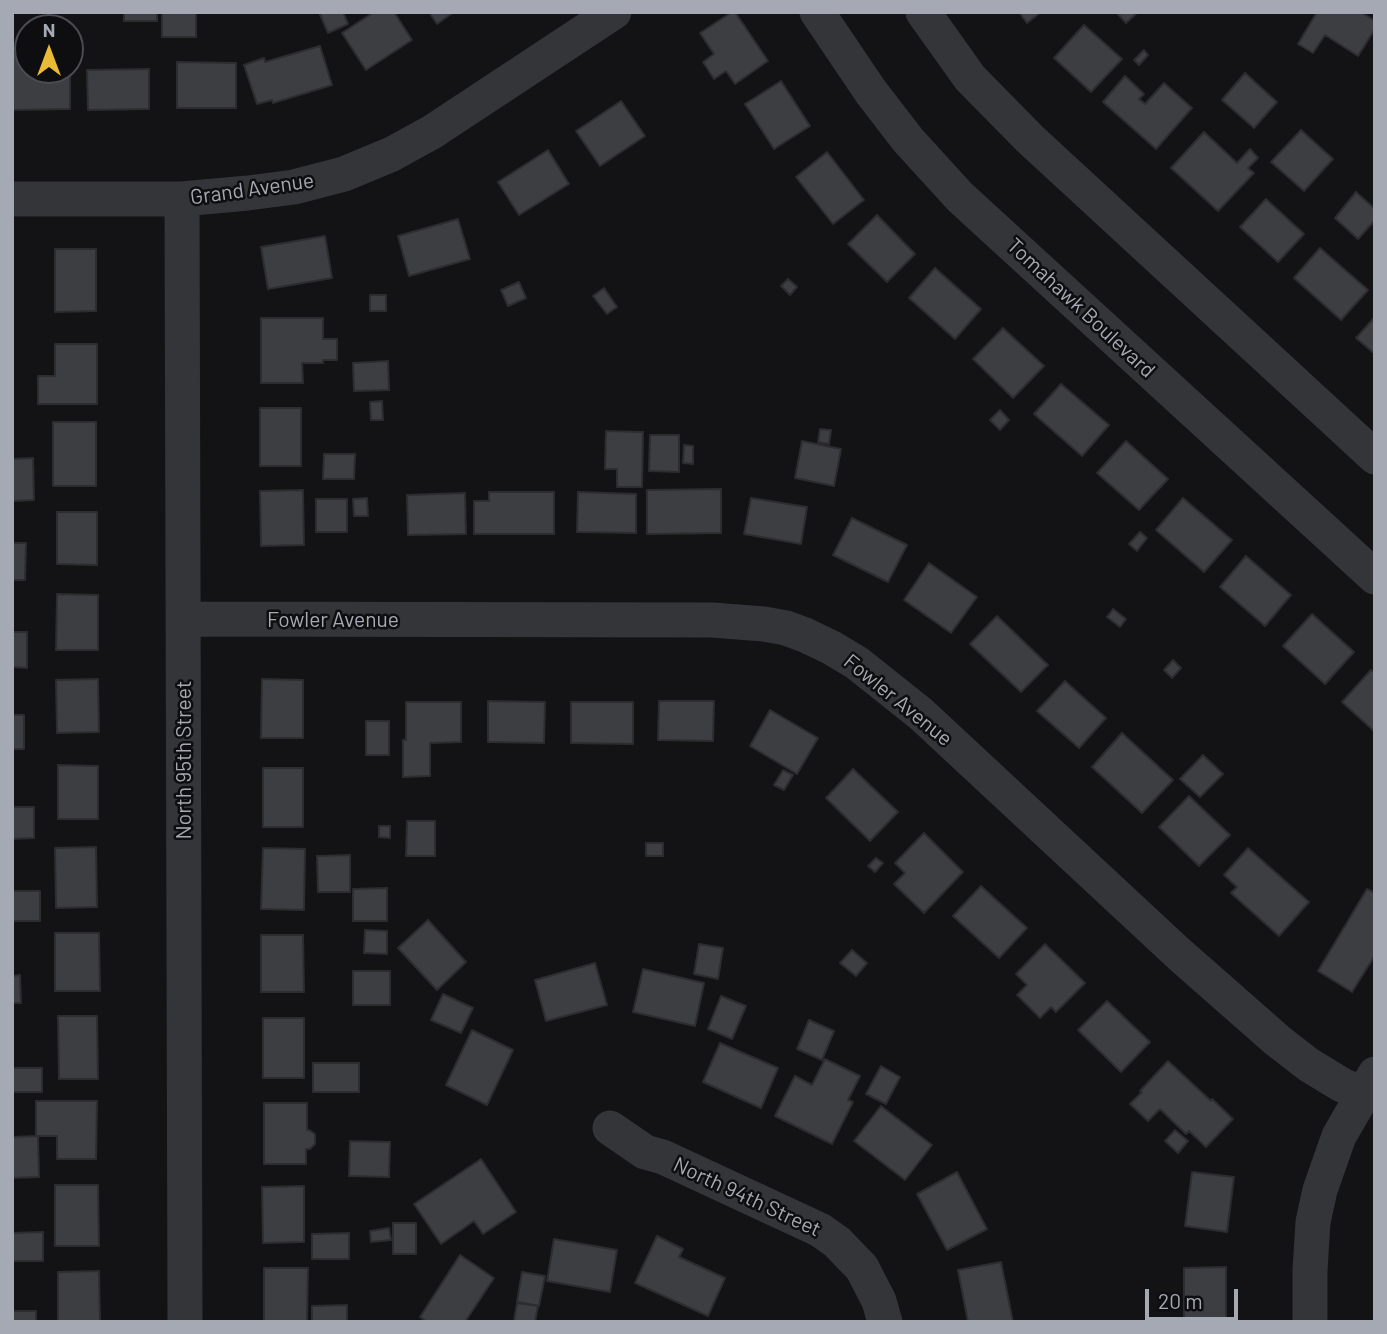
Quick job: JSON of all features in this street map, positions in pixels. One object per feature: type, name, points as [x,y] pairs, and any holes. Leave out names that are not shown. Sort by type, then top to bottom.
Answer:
[{"type":"street","name":"Grand Avenue","points":[[12,199],[182,199],[294,187],[344,174],[392,154],[432,132],[614,12]]},
{"type":"street","name":"Tomahawk Boulevard","points":[[817,12],[871,92],[908,140],[960,197],[1375,577]]},
{"type":"street","points":[[923,12],[970,78],[1030,139],[1375,457]]},
{"type":"street","name":"North 95th Street","points":[[182,199],[185,1322]]},
{"type":"street","name":"Fowler Avenue","points":[[183,619],[712,620],[764,624],[805,635],[857,663],[921,715],[1179,954],[1278,1041],[1309,1065],[1342,1085],[1369,1084]]},
{"type":"street","points":[[1310,1322],[1313,1222],[1320,1190],[1339,1136],[1369,1084]]},
{"type":"street","name":"North 94th Street","points":[[610,1128],[645,1152],[663,1157],[820,1230],[837,1242],[862,1268],[879,1301],[885,1322]]},
{"type":"building","points":[[124,12],[157,12],[157,21],[124,21]]},
{"type":"building","points":[[162,12],[196,12],[196,37],[162,37]]},
{"type":"building","points":[[319,12],[343,12],[348,24],[328,33]]},
{"type":"building","points":[[374,12],[394,12],[412,40],[366,70],[342,33]]},
{"type":"building","points":[[429,12],[454,12],[437,24]]},
{"type":"building","points":[[735,12],[768,61],[735,84],[726,71],[714,79],[703,62],[714,54],[700,33]]},
{"type":"building","points":[[1019,12],[1041,12],[1027,23]]},
{"type":"building","points":[[1116,12],[1138,12],[1126,23]]},
{"type":"building","points":[[1317,12],[1361,12],[1375,21],[1375,29],[1358,56],[1325,35],[1313,53],[1298,44]]},
{"type":"building","points":[[1084,25],[1122,59],[1091,92],[1054,58]]},
{"type":"building","points":[[320,46],[332,85],[273,103],[272,100],[257,104],[244,65],[264,58],[265,62]]},
{"type":"building","points":[[1144,50],[1148,55],[1139,65],[1134,60]]},
{"type":"building","points":[[12,53],[14,84],[70,84],[70,109],[12,110]]},
{"type":"building","points":[[177,62],[236,63],[236,108],[177,108]]},
{"type":"building","points":[[149,69],[149,109],[88,110],[87,70]]},
{"type":"building","points":[[1245,73],[1277,102],[1254,128],[1222,100]]},
{"type":"building","points":[[1125,76],[1144,94],[1139,99],[1145,104],[1164,83],[1192,108],[1156,149],[1103,102]]},
{"type":"building","points":[[781,81],[810,126],[774,149],[745,104]]},
{"type":"building","points":[[621,101],[645,136],[600,166],[576,131]]},
{"type":"building","points":[[1301,130],[1333,159],[1304,191],[1271,162]]},
{"type":"building","points":[[1204,132],[1237,163],[1250,149],[1258,158],[1248,168],[1254,173],[1218,211],[1171,168]]},
{"type":"building","points":[[548,150],[569,184],[519,215],[498,182]]},
{"type":"building","points":[[827,152],[864,200],[833,224],[796,177]]},
{"type":"building","points":[[1356,192],[1375,209],[1375,220],[1358,239],[1335,218]]},
{"type":"building","points":[[1266,199],[1304,234],[1278,262],[1240,227]]},
{"type":"building","points":[[877,215],[915,254],[887,282],[848,244]]},
{"type":"building","points":[[458,219],[470,259],[409,276],[398,236]]},
{"type":"building","points":[[325,236],[332,278],[268,289],[261,247]]},
{"type":"building","points":[[1320,248],[1368,290],[1341,320],[1294,278]]},
{"type":"building","points":[[55,249],[96,249],[96,311],[55,312]]},
{"type":"building","points":[[935,268],[981,309],[955,339],[909,298]]},
{"type":"building","points":[[788,279],[797,287],[790,295],[781,286]]},
{"type":"building","points":[[519,282],[526,298],[508,306],[501,290]]},
{"type":"building","points":[[604,288],[617,307],[607,314],[593,296]]},
{"type":"building","points":[[370,295],[386,295],[386,311],[370,311]]},
{"type":"building","points":[[1375,317],[1375,354],[1356,338]]},
{"type":"building","points":[[261,318],[323,318],[323,339],[337,339],[337,360],[302,363],[303,383],[261,383]]},
{"type":"building","points":[[1003,328],[1044,366],[1013,398],[973,359]]},
{"type":"building","points":[[55,344],[97,344],[97,404],[38,404],[38,376],[55,376]]},
{"type":"building","points":[[388,361],[389,390],[354,391],[353,363]]},
{"type":"building","points":[[1061,384],[1109,425],[1082,456],[1034,414]]},
{"type":"building","points":[[382,401],[383,420],[371,420],[370,402]]},
{"type":"building","points":[[260,408],[301,408],[301,466],[260,466]]},
{"type":"building","points":[[1000,410],[1009,420],[1000,430],[990,420]]},
{"type":"building","points":[[53,422],[96,422],[96,486],[53,486]]},
{"type":"building","points":[[820,429],[831,430],[829,444],[818,442]]},
{"type":"building","points":[[606,431],[643,432],[642,487],[617,487],[617,469],[605,469]]},
{"type":"building","points":[[650,435],[679,435],[679,472],[649,471]]},
{"type":"building","points":[[802,441],[841,449],[834,486],[795,478]]},
{"type":"building","points":[[1126,441],[1168,479],[1139,510],[1097,473]]},
{"type":"building","points":[[684,445],[693,446],[693,464],[683,463]]},
{"type":"building","points":[[324,454],[355,454],[354,479],[323,479]]},
{"type":"building","points":[[33,458],[34,500],[12,501],[12,459]]},
{"type":"building","points":[[721,489],[721,533],[647,534],[647,490]]},
{"type":"building","points":[[303,490],[304,545],[261,546],[260,491]]},
{"type":"building","points":[[489,492],[554,492],[554,534],[474,534],[474,501],[489,501]]},
{"type":"building","points":[[578,492],[636,494],[636,533],[577,532]]},
{"type":"building","points":[[465,493],[466,534],[408,535],[407,495]]},
{"type":"building","points":[[367,498],[368,516],[354,516],[353,499]]},
{"type":"building","points":[[751,498],[807,507],[801,544],[744,534]]},
{"type":"building","points":[[1183,498],[1232,540],[1204,572],[1156,530]]},
{"type":"building","points":[[316,499],[347,499],[347,532],[316,532]]},
{"type":"building","points":[[57,512],[97,512],[97,565],[57,564]]},
{"type":"building","points":[[852,518],[907,545],[888,582],[833,555]]},
{"type":"building","points":[[1140,532],[1147,538],[1137,551],[1129,544]]},
{"type":"building","points":[[12,543],[26,543],[25,580],[12,580]]},
{"type":"building","points":[[1246,556],[1291,595],[1265,626],[1220,587]]},
{"type":"building","points":[[929,563],[977,597],[951,633],[904,600]]},
{"type":"building","points":[[57,594],[98,595],[98,650],[56,650]]},
{"type":"building","points":[[1113,609],[1126,619],[1120,627],[1107,617]]},
{"type":"building","points":[[1312,614],[1354,652],[1325,684],[1283,646]]},
{"type":"building","points":[[997,616],[1048,665],[1021,692],[970,644]]},
{"type":"building","points":[[12,632],[27,632],[27,668],[12,667]]},
{"type":"building","points":[[1173,660],[1181,668],[1172,678],[1164,670]]},
{"type":"building","points":[[1371,670],[1375,673],[1375,732],[1342,702]]},
{"type":"building","points":[[98,679],[99,732],[57,733],[56,680]]},
{"type":"building","points":[[262,679],[303,680],[303,738],[261,738]]},
{"type":"building","points":[[1065,681],[1106,718],[1079,748],[1037,711]]},
{"type":"building","points":[[488,701],[545,702],[544,743],[488,742]]},
{"type":"building","points":[[659,701],[714,701],[713,741],[658,740]]},
{"type":"building","points":[[406,702],[461,702],[461,742],[430,743],[430,776],[403,777]]},
{"type":"building","points":[[571,702],[633,702],[633,744],[571,743]]},
{"type":"building","points":[[770,710],[818,738],[797,774],[750,746]]},
{"type":"building","points":[[12,715],[24,715],[24,749],[12,749]]},
{"type":"building","points":[[366,721],[389,721],[389,755],[366,755]]},
{"type":"building","points":[[1122,733],[1173,780],[1142,813],[1092,767]]},
{"type":"building","points":[[1203,755],[1223,774],[1200,797],[1180,779]]},
{"type":"building","points":[[58,765],[98,766],[98,819],[58,819]]},
{"type":"building","points":[[263,768],[303,768],[303,827],[263,827]]},
{"type":"building","points":[[853,769],[898,812],[870,841],[826,798]]},
{"type":"building","points":[[783,770],[793,775],[784,790],[774,785]]},
{"type":"building","points":[[1189,796],[1230,835],[1199,866],[1159,827]]},
{"type":"building","points":[[12,807],[34,807],[34,838],[12,839]]},
{"type":"building","points":[[407,821],[435,821],[435,856],[406,856]]},
{"type":"building","points":[[379,826],[390,826],[390,838],[379,837]]},
{"type":"building","points":[[924,833],[963,872],[924,913],[894,884],[905,873],[895,863]]},
{"type":"building","points":[[646,843],[663,843],[663,856],[646,856]]},
{"type":"building","points":[[96,847],[97,907],[56,908],[55,848]]},
{"type":"building","points":[[263,848],[305,849],[304,910],[261,909]]},
{"type":"building","points":[[1248,848],[1309,902],[1279,936],[1231,893],[1237,887],[1224,875]]},
{"type":"building","points":[[350,855],[350,892],[318,892],[317,856]]},
{"type":"building","points":[[876,858],[883,863],[875,872],[868,866]]},
{"type":"building","points":[[981,886],[1027,928],[999,958],[953,916]]},
{"type":"building","points":[[387,888],[387,921],[353,921],[353,889]]},
{"type":"building","points":[[1367,889],[1375,893],[1375,955],[1352,992],[1318,971]]},
{"type":"building","points":[[12,891],[40,891],[40,921],[12,921]]},
{"type":"building","points":[[428,920],[466,962],[437,990],[398,948]]},
{"type":"building","points":[[365,930],[387,931],[387,954],[364,953]]},
{"type":"building","points":[[55,933],[99,933],[100,991],[55,991]]},
{"type":"building","points":[[261,935],[303,935],[304,992],[261,992]]},
{"type":"building","points":[[699,944],[723,948],[718,979],[694,974]]},
{"type":"building","points":[[1045,944],[1085,983],[1056,1012],[1051,1007],[1040,1018],[1017,995],[1027,985],[1016,974]]},
{"type":"building","points":[[852,950],[867,963],[856,976],[840,963]]},
{"type":"building","points":[[595,963],[607,1005],[546,1021],[535,980]]},
{"type":"building","points":[[643,969],[704,983],[695,1026],[633,1012]]},
{"type":"building","points":[[353,971],[390,971],[390,1005],[353,1005]]},
{"type":"building","points":[[20,975],[21,1003],[12,1003],[12,976]]},
{"type":"building","points":[[443,994],[473,1008],[461,1033],[431,1020]]},
{"type":"building","points":[[721,996],[746,1006],[732,1039],[708,1029]]},
{"type":"building","points":[[1107,1001],[1150,1042],[1121,1072],[1078,1030]]},
{"type":"building","points":[[58,1016],[97,1016],[98,1079],[59,1079]]},
{"type":"building","points":[[263,1018],[304,1018],[304,1078],[263,1078]]},
{"type":"building","points":[[809,1020],[834,1031],[822,1060],[797,1049]]},
{"type":"building","points":[[472,1030],[513,1050],[487,1105],[446,1085]]},
{"type":"building","points":[[720,1043],[778,1068],[761,1108],[703,1082]]},
{"type":"building","points":[[825,1059],[860,1076],[848,1100],[853,1102],[832,1144],[775,1116],[795,1076],[812,1085]]},
{"type":"building","points":[[1168,1061],[1233,1119],[1206,1147],[1189,1131],[1186,1134],[1160,1109],[1148,1121],[1130,1104]]},
{"type":"building","points":[[313,1063],[359,1063],[359,1092],[313,1092]]},
{"type":"building","points":[[881,1066],[900,1077],[886,1104],[866,1094]]},
{"type":"building","points":[[12,1068],[42,1068],[42,1092],[12,1092]]},
{"type":"building","points":[[36,1101],[97,1101],[96,1159],[57,1159],[57,1136],[36,1136]]},
{"type":"building","points":[[264,1103],[307,1103],[307,1130],[315,1134],[315,1144],[306,1149],[306,1164],[264,1164]]},
{"type":"building","points":[[881,1106],[932,1145],[905,1180],[854,1141]]},
{"type":"building","points":[[1175,1130],[1188,1141],[1178,1153],[1165,1141]]},
{"type":"building","points":[[38,1136],[39,1177],[12,1178],[12,1137]]},
{"type":"building","points":[[350,1141],[390,1142],[389,1177],[349,1176]]},
{"type":"building","points":[[481,1159],[516,1212],[483,1234],[474,1221],[441,1244],[414,1204]]},
{"type":"building","points":[[957,1172],[987,1229],[947,1250],[917,1194]]},
{"type":"building","points":[[1192,1172],[1234,1177],[1227,1232],[1185,1226]]},
{"type":"building","points":[[55,1185],[98,1185],[99,1246],[55,1246]]},
{"type":"building","points":[[304,1186],[304,1242],[263,1243],[262,1187]]},
{"type":"building","points":[[393,1223],[416,1223],[416,1254],[393,1254]]},
{"type":"building","points":[[389,1228],[391,1240],[371,1242],[370,1231]]},
{"type":"building","points":[[43,1232],[43,1261],[12,1261],[12,1233]]},
{"type":"building","points":[[349,1233],[349,1259],[312,1259],[312,1234]]},
{"type":"building","points":[[657,1236],[683,1249],[679,1257],[725,1278],[708,1316],[635,1283]]},
{"type":"building","points":[[554,1239],[617,1250],[610,1292],[547,1281]]},
{"type":"building","points":[[460,1255],[494,1278],[465,1322],[427,1322],[420,1317]]},
{"type":"building","points":[[1001,1262],[1013,1322],[968,1322],[958,1270]]},
{"type":"building","points":[[1226,1267],[1226,1322],[1184,1322],[1184,1268]]},
{"type":"building","points":[[264,1268],[308,1268],[307,1322],[264,1322]]},
{"type":"building","points":[[99,1271],[100,1322],[58,1322],[58,1272]]},
{"type":"building","points":[[522,1272],[545,1276],[539,1306],[517,1302]]},
{"type":"building","points":[[517,1303],[538,1306],[535,1322],[514,1321]]},
{"type":"building","points":[[347,1305],[347,1322],[312,1322],[312,1306]]},
{"type":"building","points":[[12,1311],[36,1311],[36,1322],[12,1322]]}]
